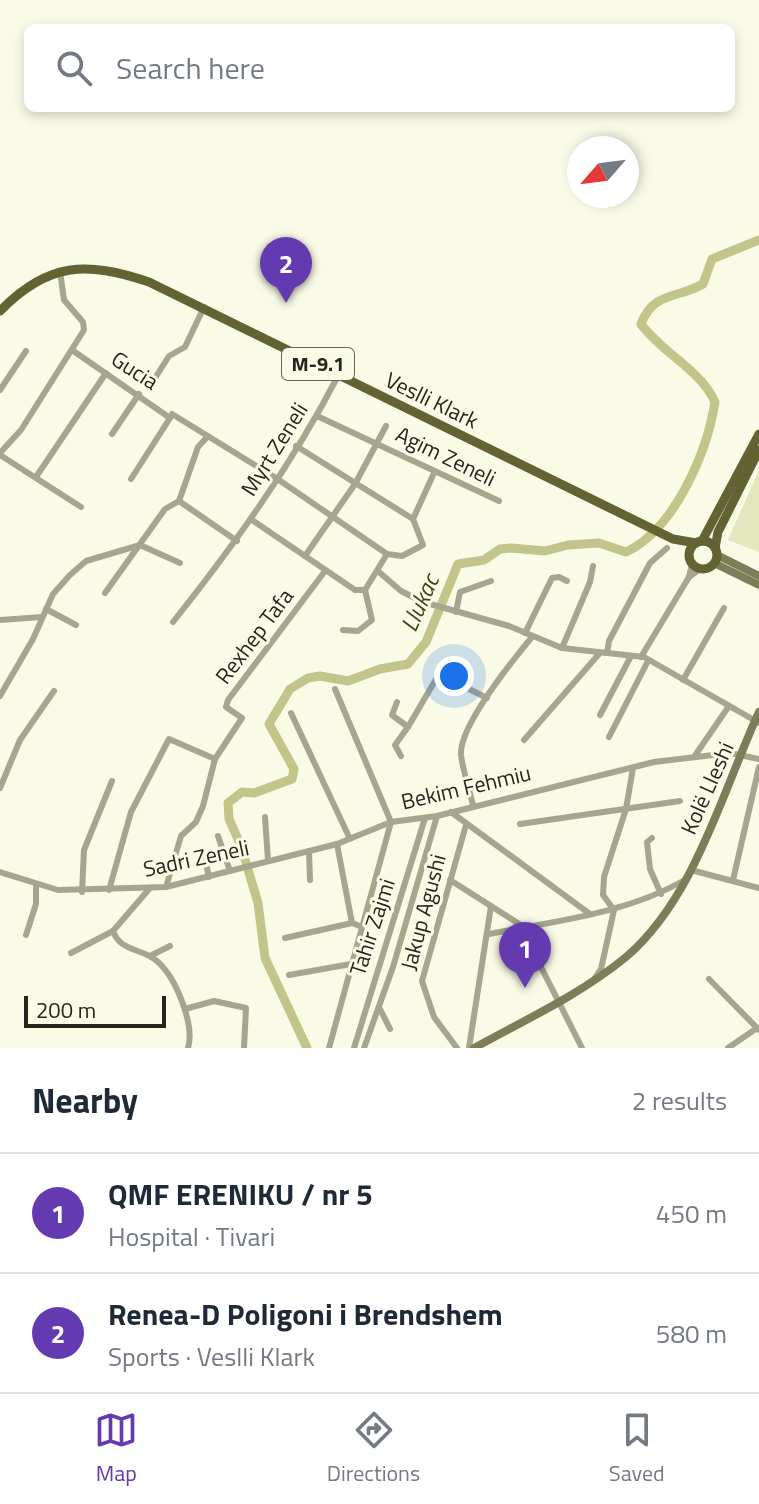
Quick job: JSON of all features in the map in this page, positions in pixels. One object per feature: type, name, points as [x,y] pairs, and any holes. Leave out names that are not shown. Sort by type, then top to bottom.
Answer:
[{"type":"main road","name":"Veslli Klark","points":[[0,311],[23,289],[60,271],[87,267],[126,274],[204,307],[673,539],[699,542]]},
{"type":"main road","points":[[693,563],[699,542],[759,434]]},
{"type":"main road","points":[[693,563],[715,555],[718,532],[759,450]]},
{"type":"main road","name":"Veslli Klark","points":[[673,539],[693,563]]},
{"type":"main road","name":"M-9.1","points":[[699,542],[715,555]]},
{"type":"street","points":[[60,271],[64,300],[85,325],[21,430],[0,454],[81,507]]},
{"type":"street","points":[[150,386],[169,356],[185,347],[204,307]]},
{"type":"street","name":"Gucia","points":[[72,350],[139,394],[169,422],[172,414],[276,478],[387,554]]},
{"type":"street","points":[[0,390],[26,351]]},
{"type":"street","points":[[36,477],[106,373]]},
{"type":"street","name":"Myrt Zeneli","points":[[173,622],[252,520],[317,416],[339,374]]},
{"type":"street","points":[[112,434],[139,394]]},
{"type":"street","name":"Agim Zeneli","points":[[317,416],[499,501]]},
{"type":"street","points":[[131,479],[169,422]]},
{"type":"street","points":[[378,443],[386,426]]},
{"type":"street","points":[[105,593],[162,513],[179,501],[198,447],[208,436]]},
{"type":"street","name":"Agim Zeneli","points":[[305,556],[355,484],[378,443]]},
{"type":"street","points":[[296,446],[413,519],[423,545],[402,556],[387,554],[379,572],[365,590]]},
{"type":"street","points":[[413,519],[434,473]]},
{"type":"street","points":[[179,501],[237,541]]},
{"type":"street","points":[[252,520],[355,590],[365,590]]},
{"type":"street","points":[[0,696],[53,594],[86,561],[140,545],[180,563]]},
{"type":"street","points":[[526,739],[603,654],[650,563],[667,548]]},
{"type":"street","points":[[715,555],[759,576]]},
{"type":"street","points":[[715,555],[759,585]]},
{"type":"street","points":[[609,737],[644,659],[689,577],[693,563]]},
{"type":"street","points":[[562,648],[590,582],[593,566]]},
{"type":"street","name":"Rexhep Tafa","points":[[166,887],[181,836],[196,822],[203,806],[215,759],[242,718],[226,707],[228,700],[325,571]]},
{"type":"street","points":[[379,572],[401,591],[433,605],[562,648],[644,659],[758,719]]},
{"type":"street","points":[[473,805],[461,754],[463,742],[487,698],[529,635],[552,578],[556,576],[567,581]]},
{"type":"street","points":[[453,611],[460,592],[491,581]]},
{"type":"street","points":[[343,630],[358,631],[372,620],[365,590]]},
{"type":"street","points":[[683,680],[724,608]]},
{"type":"street","points":[[46,609],[76,625]]},
{"type":"street","points":[[0,620],[42,617]]},
{"type":"street","points":[[600,715],[631,656]]},
{"type":"street","points":[[465,665],[469,668],[465,688]]},
{"type":"street","points":[[401,756],[395,745],[437,676],[487,698]]},
{"type":"street","points":[[329,1048],[391,822],[335,689]]},
{"type":"street","points":[[0,788],[20,740],[54,691]]},
{"type":"street","points":[[397,702],[392,715],[408,727]]},
{"type":"street","points":[[694,757],[729,706]]},
{"type":"street","points":[[291,713],[350,839]]},
{"type":"street","name":"Kolë Lleshi","points":[[472,1048],[591,981],[642,941],[690,874],[758,719]]},
{"type":"street","points":[[109,890],[131,812],[171,738],[215,759]]},
{"type":"street","points":[[742,753],[759,759]]},
{"type":"street","name":"Bekim Fehmiu","points":[[268,861],[337,844],[391,822],[437,816],[633,768],[694,757],[742,753]]},
{"type":"street","points":[[733,880],[759,767]]},
{"type":"street","points":[[591,981],[601,969],[614,910],[603,895],[604,877],[626,809],[633,768]]},
{"type":"street","points":[[82,892],[84,850],[112,781]]},
{"type":"street","points":[[520,824],[680,801]]},
{"type":"street","points":[[451,812],[590,914]]},
{"type":"street","name":"Tahir Zajmi","points":[[364,1048],[380,1009],[437,816]]},
{"type":"street","points":[[265,817],[268,861]]},
{"type":"street","name":"Tahir Zajmi","points":[[354,1048],[425,818]]},
{"type":"street","name":"Jakup Agushi","points":[[457,1048],[434,1017],[422,981],[466,825]]},
{"type":"street","points":[[218,836],[233,870]]},
{"type":"street","points":[[652,838],[647,842],[650,869],[661,894]]},
{"type":"street","points":[[337,844],[352,923]]},
{"type":"street","points":[[203,850],[209,877]]},
{"type":"street","points":[[309,851],[310,880]]},
{"type":"street","name":"Sadri Zeneli","points":[[0,872],[36,885],[82,892],[166,887],[268,861]]},
{"type":"street","points":[[489,934],[614,910],[661,894],[690,874],[733,880],[759,888]]},
{"type":"street","points":[[450,880],[524,927]]},
{"type":"street","points":[[26,935],[36,904],[36,885]]},
{"type":"street","points":[[71,953],[113,931],[150,888]]},
{"type":"street","points":[[472,1048],[491,906]]},
{"type":"street","points":[[285,938],[352,923],[362,927]]},
{"type":"street","points":[[113,931],[117,941],[128,949],[150,956],[162,966],[192,1026],[188,1048]]},
{"type":"street","points":[[150,956],[170,946]]},
{"type":"street","points":[[539,963],[579,1047]]},
{"type":"street","points":[[289,975],[351,964]]},
{"type":"street","points":[[709,979],[758,1029],[728,1048]]},
{"type":"street","points":[[185,1009],[214,1001],[246,1008],[244,1048]]},
{"type":"street","name":"Tahir Zajmi","points":[[380,1009],[390,1029]]},
{"type":"green space","points":[[759,470],[759,552],[728,540]]},
{"type":"waterway","name":"Llukac","points":[[307,1048],[265,958],[258,903],[241,846],[229,819],[228,803],[242,792],[254,793],[292,779],[294,769],[269,724],[290,689],[308,678],[320,676],[348,681],[380,669],[408,664],[426,642],[458,564],[484,560],[500,549],[545,551],[568,545],[599,543],[626,552],[644,541],[674,508],[686,487],[705,443],[715,402],[700,380],[641,324],[646,313],[659,301],[703,284],[712,259],[759,240]]},
{"type":"place","name":"Renea-D Poligoni i Brendshem","points":[[286,303]]},
{"type":"place","name":"QMF ERENIKU / nr 5","points":[[525,988]]}]
